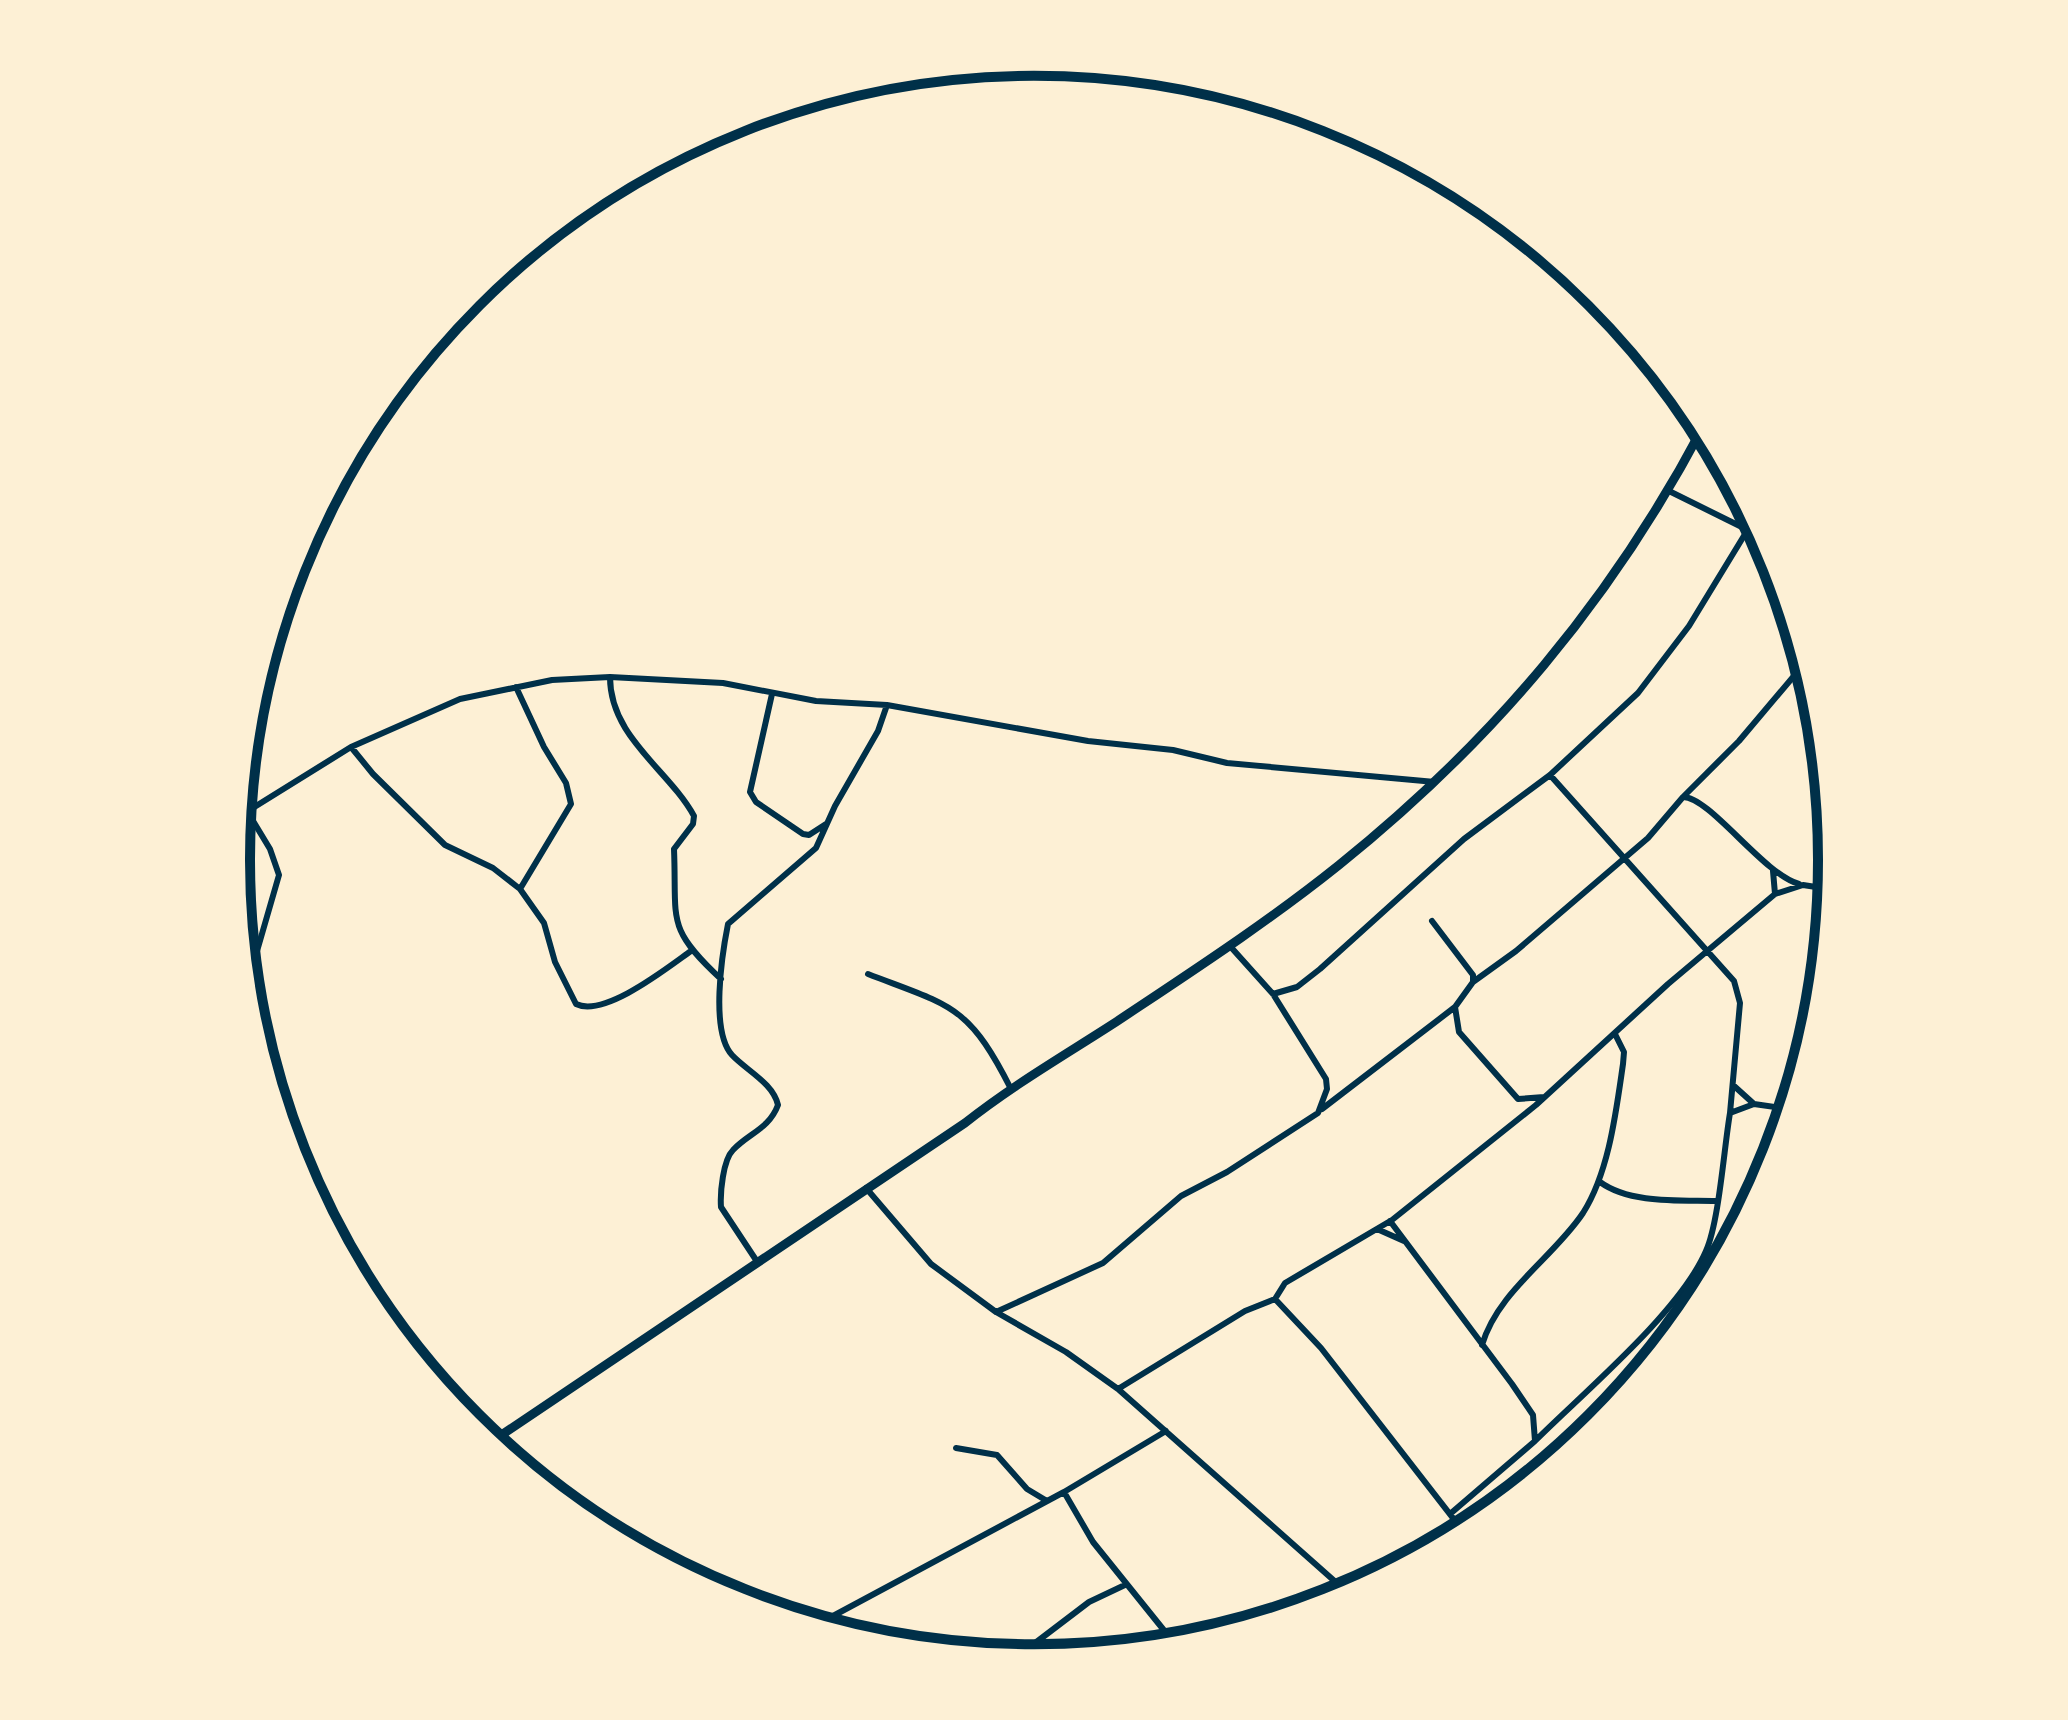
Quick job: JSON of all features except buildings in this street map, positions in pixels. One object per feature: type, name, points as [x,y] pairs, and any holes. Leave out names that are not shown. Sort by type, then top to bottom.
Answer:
[{"type":"main road","points":[[502,1435],[756,1260],[1229,945],[1338,866],[1435,782],[1528,688],[1606,588],[1669,491],[1696,440]]},
{"type":"street","points":[[1669,491],[1744,528]]},
{"type":"street","points":[[1273,994],[1297,987],[1320,969],[1464,839],[1550,775],[1638,693],[1661,666],[1746,533]]},
{"type":"street","points":[[996,1312],[1103,1263],[1181,1196],[1227,1172],[1318,1113],[1455,1007],[1473,982],[1516,951],[1622,857],[1648,838],[1683,797],[1739,741],[1795,674]]},
{"type":"street","points":[[252,808],[351,747],[460,699],[552,680],[610,677],[712,682],[772,694],[887,705],[1088,741],[1173,750],[1227,763],[1435,782]]},
{"type":"street","points":[[610,677],[610,691],[625,727],[694,816],[673,853],[677,887],[674,919],[691,951],[721,979]]},
{"type":"street","points":[[516,687],[544,747],[566,783],[571,804],[520,889]]},
{"type":"street","points":[[772,694],[750,792],[756,802],[803,834],[809,835],[829,822]]},
{"type":"street","points":[[756,1260],[721,1207],[720,1196],[732,1151],[766,1126],[778,1105],[770,1088],[729,1052],[724,1041],[721,979],[728,924],[808,857],[878,731],[887,705]]},
{"type":"street","points":[[351,747],[373,774],[445,845],[493,868],[520,889],[544,923],[567,992],[576,1004],[584,1008],[624,994],[691,951]]},
{"type":"street","points":[[1450,1514],[1535,1441],[1636,1340],[1692,1278],[1708,1249],[1730,1113],[1739,992],[1708,950],[1550,775]]},
{"type":"street","points":[[1683,797],[1701,803],[1773,871],[1803,885],[1817,887]]},
{"type":"street","points":[[251,823],[270,849],[279,875],[256,954]]},
{"type":"street","points":[[1773,871],[1775,894]]},
{"type":"street","points":[[1118,1389],[1245,1311],[1275,1299],[1285,1283],[1302,1271],[1390,1221],[1544,1097],[1775,894],[1803,885]]},
{"type":"street","points":[[1432,921],[1470,969],[1473,982]]},
{"type":"street","points":[[1229,945],[1273,994],[1326,1079],[1327,1089],[1318,1113]]},
{"type":"street","points":[[868,974],[944,1002],[982,1036],[1011,1089]]},
{"type":"street","points":[[1455,1007],[1459,1032],[1518,1099],[1544,1097]]},
{"type":"street","points":[[1482,1345],[1493,1318],[1582,1214],[1600,1182],[1623,1064],[1624,1052],[1615,1034]]},
{"type":"street","points":[[1733,1085],[1754,1104]]},
{"type":"street","points":[[1730,1113],[1754,1104],[1777,1107]]},
{"type":"street","points":[[1600,1182],[1618,1192],[1655,1199],[1716,1201]]},
{"type":"street","points":[[865,1188],[931,1264],[996,1312],[1066,1352],[1118,1389],[1337,1583]]},
{"type":"street","points":[[1390,1221],[1533,1415],[1535,1441]]},
{"type":"street","points":[[1377,1229],[1404,1241]]},
{"type":"street","points":[[1275,1299],[1321,1348],[1455,1521]]},
{"type":"street","points":[[832,1617],[1064,1492],[1166,1431]]},
{"type":"street","points":[[956,1448],[997,1455],[1027,1489],[1047,1501]]},
{"type":"street","points":[[1064,1492],[1093,1542],[1166,1632]]},
{"type":"street","points":[[1037,1644],[1089,1602],[1127,1584]]}]
